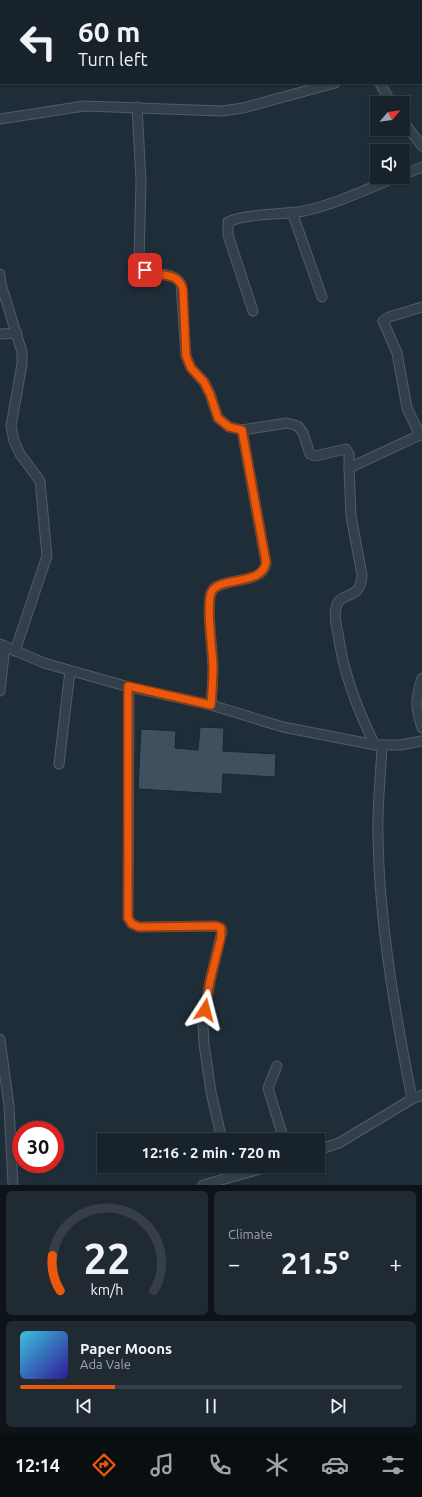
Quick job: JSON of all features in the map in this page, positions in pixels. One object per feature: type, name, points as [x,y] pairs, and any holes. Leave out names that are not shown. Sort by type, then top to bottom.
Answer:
[{"type":"street","points":[[0,119],[84,106],[222,111],[243,108],[331,84]]},
{"type":"street","points":[[381,84],[387,96]]},
{"type":"street","points":[[137,107],[141,180],[139,261],[148,272],[173,277],[181,283],[183,289],[186,356],[191,368],[204,382],[210,394],[218,418],[229,427],[242,430],[293,424],[300,428],[310,454],[315,456],[346,449],[349,454],[348,468],[351,516],[362,575],[362,584],[358,590],[339,601],[336,607],[335,616],[340,649],[351,693],[361,717],[379,745],[378,833],[383,920],[402,1046],[412,1099]]},
{"type":"street","points":[[410,130],[422,146]]},
{"type":"street","points":[[410,172],[422,167]]},
{"type":"street","points":[[253,311],[228,234],[227,225],[232,220],[304,211],[333,202],[379,184]]},
{"type":"street","points":[[292,212],[322,297]]},
{"type":"street","points":[[0,274],[1,284],[22,352],[22,364],[10,426],[11,433],[20,454],[40,482],[47,556],[15,651]]},
{"type":"street","points":[[348,468],[421,435],[408,408],[397,353],[383,321],[389,317],[422,307]]},
{"type":"street","points":[[0,334],[17,333]]},
{"type":"street","points":[[211,705],[213,667],[210,606],[211,592],[217,586],[249,579],[266,566],[242,430]]},
{"type":"street","points":[[0,691],[3,645],[44,664],[128,686],[211,705],[282,727],[379,745],[400,745],[422,741]]},
{"type":"street","points":[[59,764],[70,671]]},
{"type":"street","points":[[422,678],[416,697],[416,710],[422,728]]},
{"type":"street","points":[[128,686],[128,918],[132,924],[139,927],[216,926],[221,928],[222,931],[210,981],[203,1024],[211,1092],[219,1133]]},
{"type":"street","points":[[0,1039],[9,1106],[13,1185]]},
{"type":"street","points":[[277,1066],[268,1088],[282,1133]]},
{"type":"street","points":[[325,1148],[339,1143],[412,1099],[422,1095]]},
{"type":"street","points":[[203,1185],[246,1173]]},
{"type":"building","points":[[200,727],[224,728],[223,751],[276,754],[275,777],[223,774],[222,794],[138,789],[141,729],[176,731],[175,748],[198,750]]},
{"type":"route","points":[[145,270],[151,273],[176,278],[181,283],[183,289],[186,356],[191,368],[204,382],[210,394],[218,418],[229,427],[242,430],[266,562],[266,566],[260,572],[249,579],[217,586],[211,592],[210,606],[213,667],[211,705],[128,686],[128,918],[132,924],[139,927],[216,926],[221,928],[221,937],[210,981],[205,1010]]}]
